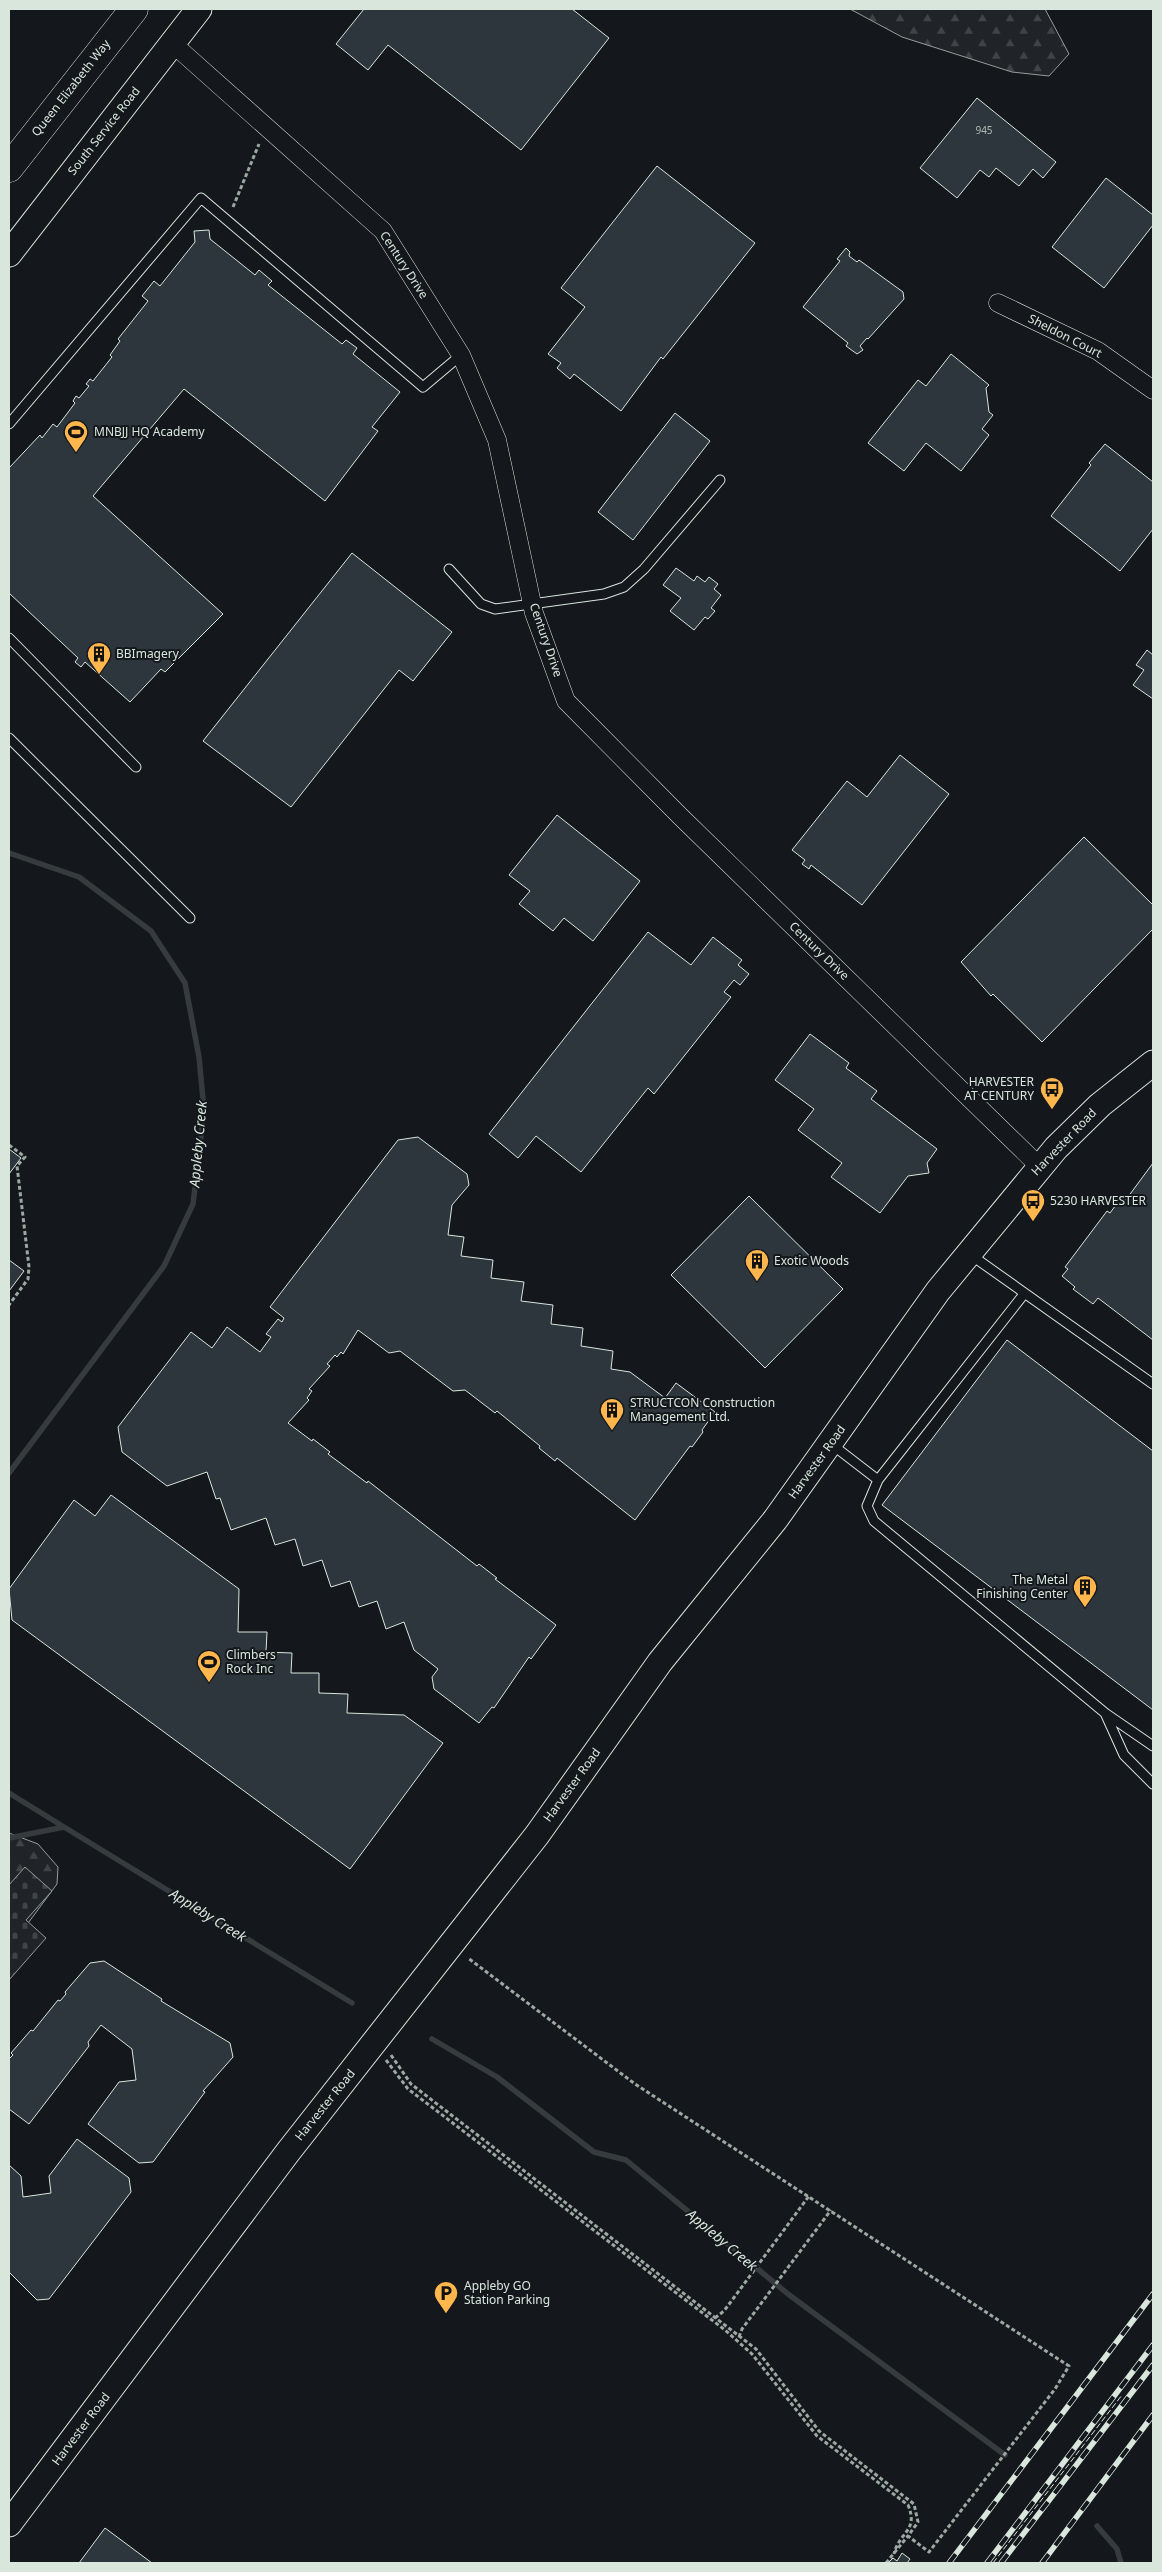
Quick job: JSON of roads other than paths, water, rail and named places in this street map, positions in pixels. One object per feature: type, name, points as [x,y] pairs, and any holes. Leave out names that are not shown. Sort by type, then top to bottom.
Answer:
[{"type":"highway","name":"Queen Elizabeth Way","points":[[9,168],[134,9]]},
{"type":"main road","name":"South Service Road","points":[[9,254],[199,9]]},
{"type":"main road","name":"Harvester Road","points":[[9,2524],[288,2152],[536,1835],[660,1662],[775,1520],[936,1293],[1039,1166],[1100,1105],[1153,1062]]},
{"type":"street","name":"Century Drive","points":[[172,43],[383,231],[461,355],[497,440],[533,604],[566,701],[681,817],[1039,1166]]},
{"type":"street","name":"Sheldon Court","points":[[998,303],[1098,350],[1153,390]]},
{"type":"lane","points":[[9,424],[201,198],[423,387],[461,355]]},
{"type":"lane","points":[[449,570],[481,604],[495,609],[604,594],[624,587],[644,569],[720,480]]},
{"type":"lane","points":[[9,638],[136,767]]},
{"type":"lane","points":[[9,738],[190,918]]},
{"type":"lane","points":[[968,1253],[1153,1384]]},
{"type":"lane","points":[[1024,1294],[878,1480],[867,1506],[874,1520],[1105,1712],[1153,1746]]},
{"type":"lane","points":[[830,1443],[878,1480]]},
{"type":"lane","points":[[1105,1712],[1124,1756],[1153,1784]]},
{"type":"waterway","name":"Appleby Creek","points":[[9,853],[79,877],[151,931],[185,983],[199,1057],[204,1110],[193,1204],[164,1266],[9,1473]]},
{"type":"waterway","name":"Appleby Creek","points":[[9,1793],[64,1827]]},
{"type":"waterway","name":"Appleby Creek","points":[[9,1838],[64,1827],[352,2003]]},
{"type":"waterway","name":"Appleby Creek","points":[[432,2039],[497,2077],[594,2152],[626,2160],[788,2294],[1005,2455]]},
{"type":"waterway","name":"Appleby Creek","points":[[1097,2526],[1117,2549],[1121,2563]]},
{"type":"railway","points":[[949,2563],[1153,2294]]},
{"type":"railway","points":[[987,2563],[1153,2345]]},
{"type":"railway","points":[[1001,2563],[1153,2365]]},
{"type":"railway","points":[[1042,2563],[1153,2415]]},
{"type":"place","name":"MNBJJ HQ Academy","points":[[76,453]]},
{"type":"place","name":"BBImagery","points":[[99,675]]},
{"type":"place","name":"HARVESTER AT CENTURY","points":[[1052,1110]]},
{"type":"place","name":"5230 HARVESTER","points":[[1033,1222]]},
{"type":"place","name":"Exotic Woods","points":[[757,1282]]},
{"type":"place","name":"STRUCTCON Construction Management Ltd.","points":[[612,1431]]},
{"type":"place","name":"The Metal Finishing Center","points":[[1085,1608]]},
{"type":"place","name":"Climbers Rock Inc","points":[[209,1683]]},
{"type":"place","name":"Appleby GO Station Parking","points":[[446,2314]]}]
